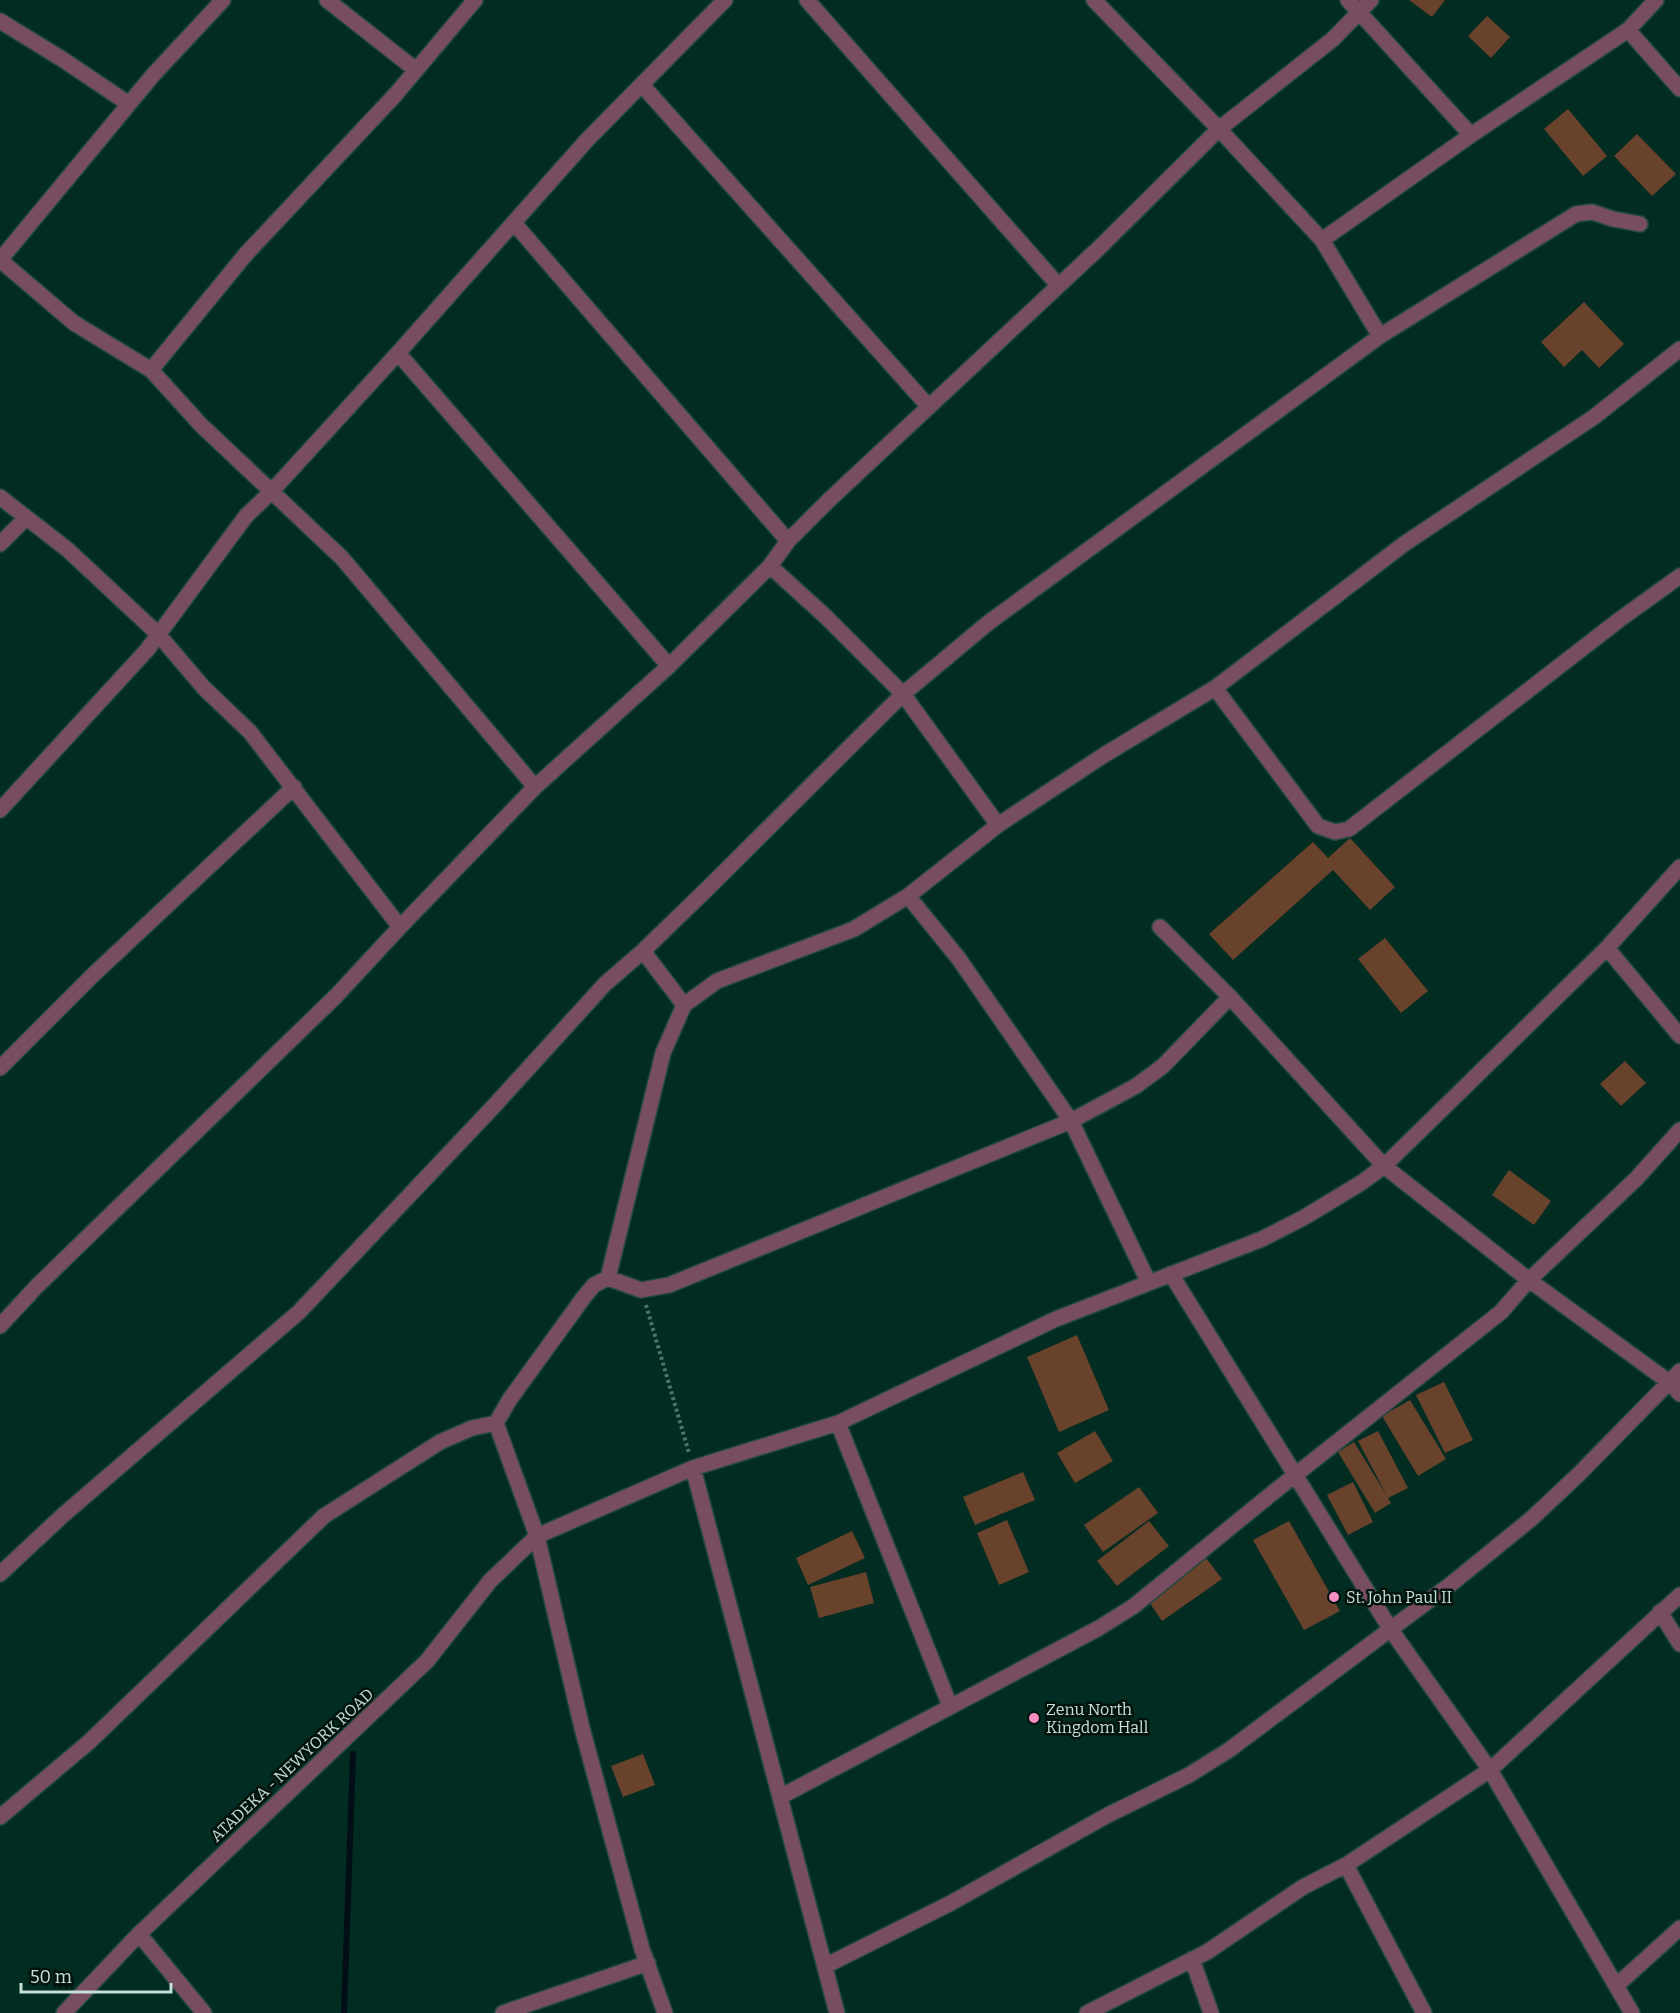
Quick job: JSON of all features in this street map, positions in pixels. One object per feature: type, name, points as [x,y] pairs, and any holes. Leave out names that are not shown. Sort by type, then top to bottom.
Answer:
[{"type":"street","points":[[223,0],[153,75],[0,260],[74,323],[151,370],[201,425],[342,558],[535,787]]},
{"type":"street","points":[[327,0],[416,70]]},
{"type":"street","points":[[151,370],[246,254],[396,94],[475,0]]},
{"type":"street","points":[[0,810],[139,658],[246,516],[271,492],[398,353],[587,140],[726,0]]},
{"type":"street","points":[[807,0],[1058,285]]},
{"type":"street","points":[[1094,0],[1322,240],[1380,336]]},
{"type":"street","points":[[1348,0],[1471,135]]},
{"type":"street","points":[[0,1326],[46,1277],[336,996],[535,787],[669,666],[770,566],[789,541],[1219,129],[1333,39],[1371,0]]},
{"type":"street","points":[[1322,240],[1471,135],[1628,30],[1656,0]]},
{"type":"street","points":[[0,21],[129,104]]},
{"type":"street","points":[[1628,30],[1680,89]]},
{"type":"street","points":[[642,85],[928,407]]},
{"type":"street","points":[[0,1575],[62,1516],[299,1312],[494,1106],[605,984],[642,951],[903,694],[988,623],[1380,336],[1576,214],[1592,212],[1640,224]]},
{"type":"street","points":[[514,223],[789,541]]},
{"type":"street","points":[[608,1278],[663,1053],[684,1005],[717,981],[854,929],[909,896],[998,825],[1104,754],[1215,688],[1404,544],[1594,417],[1680,349]]},
{"type":"street","points":[[398,353],[669,666]]},
{"type":"street","points":[[0,497],[69,550],[158,634],[204,688],[250,732],[400,927]]},
{"type":"street","points":[[0,544],[26,518]]},
{"type":"street","points":[[770,566],[825,616],[903,694],[998,825]]},
{"type":"street","points":[[1215,688],[1318,826],[1335,832],[1349,829],[1619,620],[1680,576]]},
{"type":"street","points":[[0,1068],[93,975],[294,787]]},
{"type":"street","points":[[537,1536],[693,1468],[838,1423],[1056,1319],[1262,1239],[1303,1218],[1361,1184],[1384,1166],[1607,948],[1680,867]]},
{"type":"street","points":[[909,896],[959,959],[1071,1121],[1149,1283]]},
{"type":"street","points":[[1160,927],[1230,997],[1384,1166],[1529,1280],[1669,1382],[1680,1394]]},
{"type":"street","points":[[1607,948],[1680,1036]]},
{"type":"street","points":[[642,951],[684,1005]]},
{"type":"street","points":[[0,1817],[89,1742],[324,1516],[440,1442],[472,1428],[496,1423],[510,1400],[594,1285],[608,1278],[641,1290],[669,1285],[1071,1121],[1136,1086],[1163,1066],[1230,997]]},
{"type":"street","points":[[780,1797],[1099,1628],[1134,1606],[1501,1312],[1529,1280],[1636,1179],[1680,1130]]},
{"type":"street","points":[[1171,1274],[1390,1630],[1490,1770],[1632,2013]]},
{"type":"street","points":[[825,1966],[949,1904],[1106,1816],[1188,1775],[1229,1750],[1451,1584],[1531,1519],[1579,1474],[1680,1371]]},
{"type":"street","points":[[496,1423],[537,1536],[582,1728],[642,1949],[665,2013]]},
{"type":"street","points":[[838,1423],[950,1706]]},
{"type":"street","points":[[693,1468],[837,2013]]},
{"type":"street","name":"ATADEKA - NEWYORK ROAD","points":[[64,2013],[139,1935],[427,1661],[490,1581],[537,1536]]},
{"type":"street","points":[[1087,2013],[1192,1959],[1303,1887],[1346,1865],[1490,1770],[1680,1595]]},
{"type":"street","points":[[1660,1612],[1680,1644]]},
{"type":"street","points":[[1346,1865],[1424,2013]]},
{"type":"street","points":[[1616,1986],[1680,1928]]},
{"type":"street","points":[[139,1935],[204,2013]]},
{"type":"street","points":[[1192,1959],[1211,2013]]},
{"type":"street","points":[[503,2013],[648,1963]]},
{"type":"path","points":[[641,1290],[693,1468]]},
{"type":"building","points":[[1409,0],[1445,0],[1432,17]]},
{"type":"building","points":[[1487,16],[1510,37],[1491,58],[1468,36]]},
{"type":"building","points":[[1568,109],[1607,156],[1583,176],[1544,129]]},
{"type":"building","points":[[1637,134],[1676,174],[1652,196],[1614,156]]},
{"type":"building","points":[[1584,302],[1624,344],[1599,368],[1582,350],[1564,367],[1541,342]]},
{"type":"building","points":[[1350,838],[1395,887],[1370,910],[1333,870],[1233,960],[1209,934],[1313,842],[1328,858]]},
{"type":"building","points":[[1385,938],[1428,991],[1401,1013],[1358,959]]},
{"type":"building","points":[[1625,1061],[1646,1083],[1621,1106],[1600,1084]]},
{"type":"building","points":[[1509,1170],[1551,1201],[1534,1225],[1492,1195]]},
{"type":"building","points":[[1077,1335],[1109,1410],[1059,1432],[1027,1357]]},
{"type":"building","points":[[1444,1382],[1473,1440],[1445,1453],[1416,1395]]},
{"type":"building","points":[[1410,1400],[1446,1459],[1418,1476],[1382,1416]]},
{"type":"building","points":[[1095,1431],[1113,1461],[1075,1483],[1057,1453]]},
{"type":"building","points":[[1378,1431],[1408,1488],[1388,1498],[1391,1503],[1375,1513],[1338,1452],[1354,1442],[1387,1496],[1358,1441]]},
{"type":"building","points":[[1023,1472],[1035,1500],[975,1525],[963,1497]]},
{"type":"building","points":[[1353,1482],[1373,1522],[1348,1535],[1327,1495]]},
{"type":"building","points":[[1139,1487],[1158,1513],[1103,1552],[1084,1525]]},
{"type":"building","points":[[1007,1520],[1029,1572],[999,1585],[977,1533]]},
{"type":"building","points":[[1149,1521],[1169,1546],[1117,1586],[1097,1561]]},
{"type":"building","points":[[1289,1521],[1340,1611],[1304,1630],[1253,1540]]},
{"type":"building","points":[[852,1531],[865,1558],[808,1585],[796,1558]]},
{"type":"building","points":[[1206,1558],[1222,1579],[1162,1621],[1147,1599]]},
{"type":"building","points":[[866,1572],[874,1603],[819,1618],[810,1587]]},
{"type":"building","points":[[643,1754],[655,1785],[623,1797],[611,1766]]},
{"type":"waterway","points":[[344,2013],[353,1754]]},
{"type":"place","name":"St. John Paul II","points":[[1334,1597]]},
{"type":"place","name":"Zenu North Kingdom Hall","points":[[1034,1718]]}]
